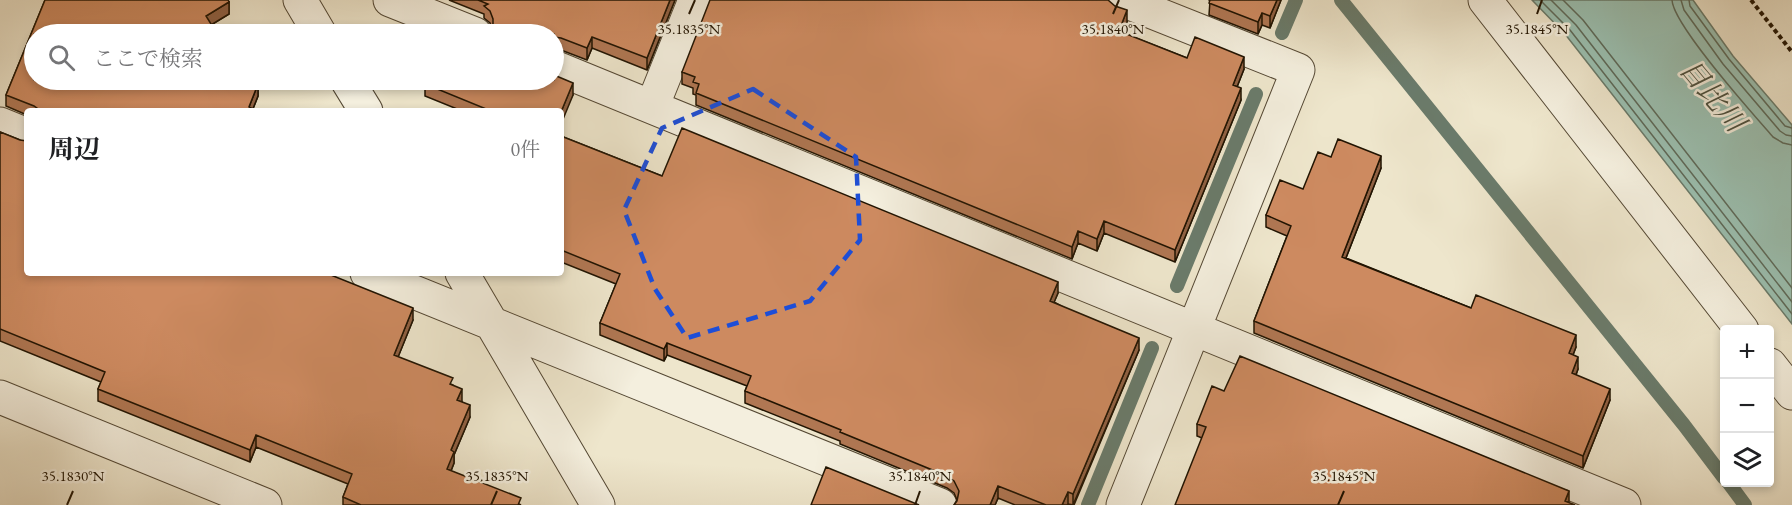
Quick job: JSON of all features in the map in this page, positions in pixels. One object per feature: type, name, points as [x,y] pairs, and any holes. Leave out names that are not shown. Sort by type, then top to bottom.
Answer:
[{"type":"street","points":[[300,0],[314,24]]},
{"type":"street","points":[[390,0],[450,24]]},
{"type":"street","points":[[652,107],[695,0]]},
{"type":"street","points":[[1122,0],[1298,70],[1123,505]]},
{"type":"street","points":[[1485,0],[1738,325]]},
{"type":"street","points":[[564,71],[1624,505]]},
{"type":"street","points":[[353,90],[364,108]]},
{"type":"street","points":[[0,124],[24,134]]},
{"type":"street","points":[[374,276],[940,505]]},
{"type":"street","points":[[464,276],[598,505]]},
{"type":"street","points":[[1774,369],[1792,393]]},
{"type":"street","points":[[0,397],[266,505]]},
{"type":"path","points":[[1751,0],[1792,52]]},
{"type":"highlighted area","points":[[753,89],[856,157],[860,240],[810,301],[687,338],[655,289],[624,210],[662,128]]},
{"type":"water","name":"目比川","points":[[1532,0],[1693,0],[1733,56],[1792,125],[1792,324],[1565,34]]},
{"type":"building","points":[[45,0],[228,0],[229,2],[206,16],[211,24],[35,24]]},
{"type":"building","points":[[478,0],[670,0],[647,58],[592,37],[587,48],[564,39],[564,24],[493,24],[490,11],[484,6],[488,4]]},
{"type":"building","points":[[710,0],[1108,0],[1115,6],[1127,10],[1119,31],[1187,58],[1195,37],[1244,57],[1233,85],[1241,88],[1175,250],[1104,221],[1097,239],[1078,231],[1072,247],[696,93],[699,84],[693,82],[695,77],[682,72]]},
{"type":"building","points":[[1210,0],[1277,0],[1270,16],[1262,13],[1258,22],[1209,3]]},
{"type":"building","points":[[24,51],[24,90],[256,90],[249,107],[251,108],[37,108],[6,95]]},
{"type":"building","points":[[564,79],[573,83],[563,108],[484,108],[440,90],[564,90]]},
{"type":"building","points":[[682,128],[1058,282],[1050,301],[1139,338],[1073,494],[1068,492],[1062,505],[1046,505],[998,486],[990,505],[954,505],[959,491],[954,481],[947,476],[745,391],[751,376],[667,343],[664,349],[600,323],[620,274],[564,251],[564,137],[662,176]]},
{"type":"building","points":[[0,132],[24,141],[24,276],[333,276],[413,308],[394,355],[453,378],[450,384],[462,389],[457,400],[470,405],[451,450],[454,452],[447,469],[521,498],[518,505],[361,505],[343,497],[352,474],[256,435],[250,450],[98,389],[105,372],[0,329]]},
{"type":"building","points":[[1338,139],[1381,156],[1342,257],[1471,308],[1476,295],[1576,335],[1569,353],[1578,357],[1572,373],[1610,389],[1583,456],[1254,321],[1291,226],[1266,215],[1280,180],[1303,189],[1318,152],[1331,157]]},
{"type":"building","points":[[1240,356],[1569,491],[1565,501],[1575,505],[1175,505],[1206,427],[1197,424],[1212,386],[1224,391]]},
{"type":"building","points":[[826,467],[919,505],[811,505]]},
{"type":"waterway","points":[[1282,33],[1296,0]]},
{"type":"waterway","points":[[1341,0],[1720,473]]},
{"type":"waterway","points":[[1177,286],[1256,94]]},
{"type":"waterway","points":[[1088,505],[1152,348]]},
{"type":"waterway","points":[[1732,487],[1745,505]]}]
